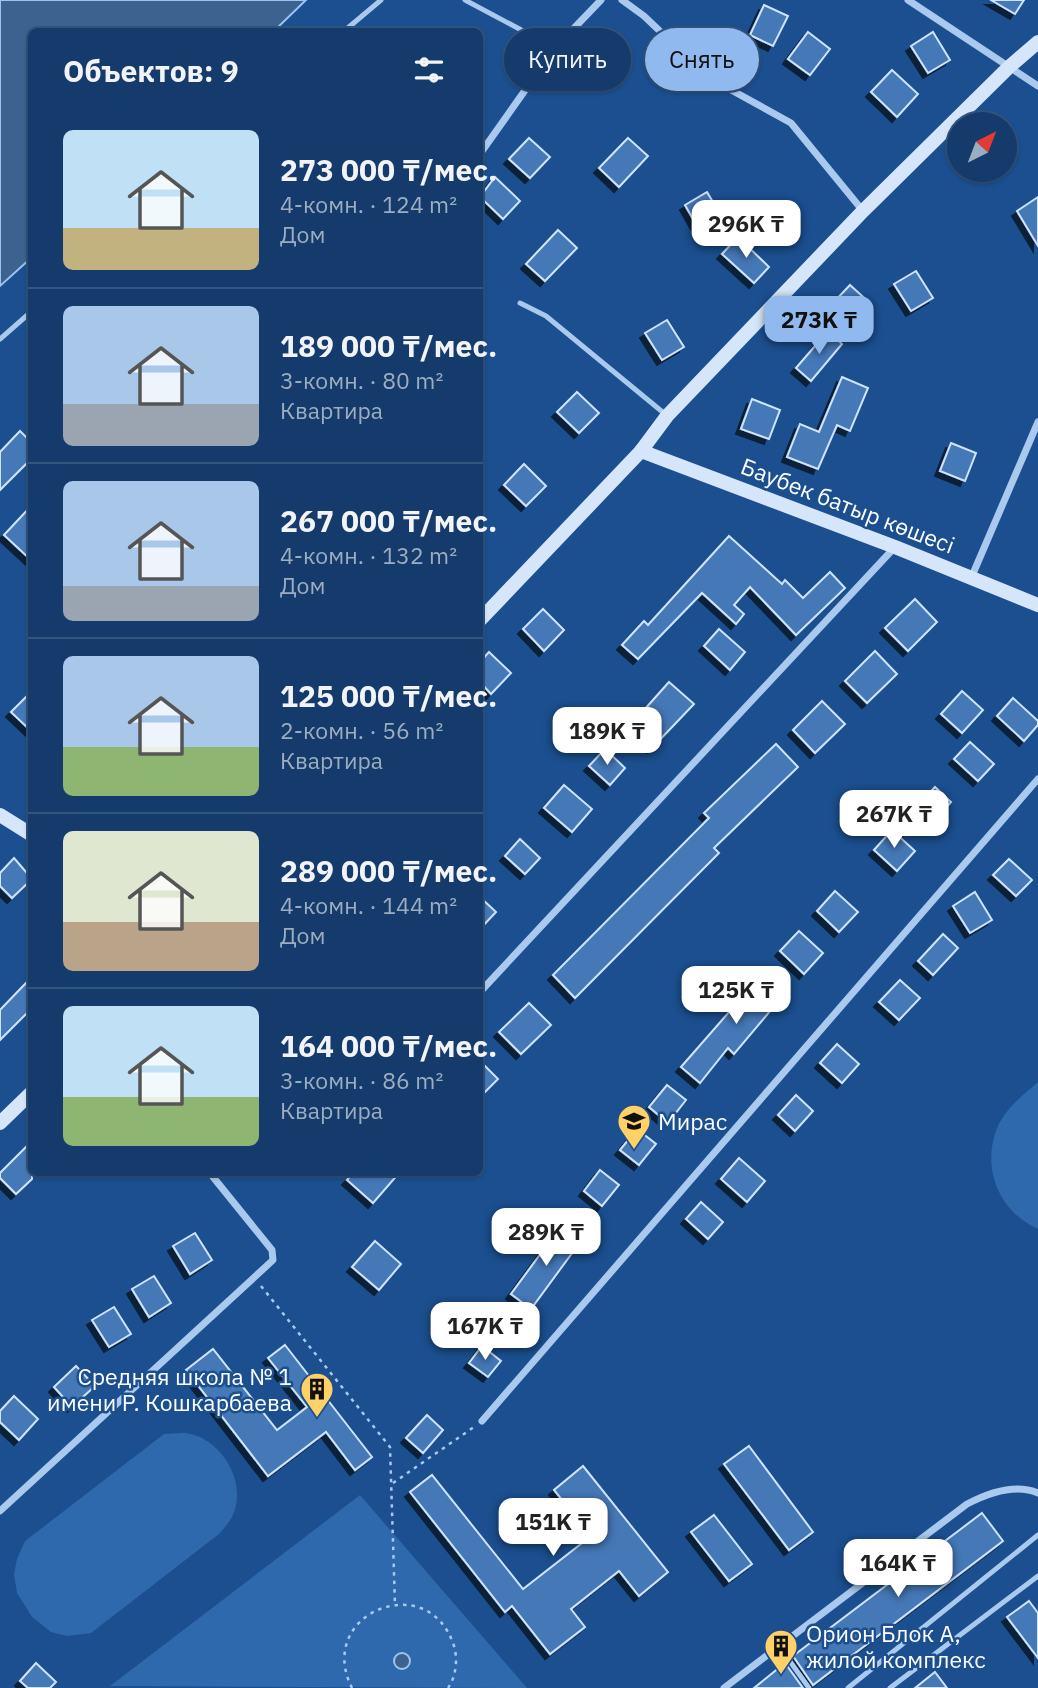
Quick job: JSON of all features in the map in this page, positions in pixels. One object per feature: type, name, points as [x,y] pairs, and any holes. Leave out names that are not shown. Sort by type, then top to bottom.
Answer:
[{"type":"street","points":[[574,28],[601,0]]},
{"type":"street","points":[[622,0],[724,86],[792,123],[863,211]]},
{"type":"street","points":[[908,0],[1038,86]]},
{"type":"street","points":[[483,617],[641,451],[667,416],[863,211],[1009,67],[1038,43]]},
{"type":"street","points":[[483,150],[525,91]]},
{"type":"street","points":[[972,576],[1038,422]]},
{"type":"street","name":"Баубек батыр көшесі","points":[[641,451],[972,576],[1038,605]]},
{"type":"street","points":[[483,989],[895,547]]},
{"type":"street","points":[[482,1421],[1038,779]]},
{"type":"street","points":[[0,815],[28,832]]},
{"type":"street","points":[[0,1123],[28,1097]]},
{"type":"street","points":[[0,1511],[273,1260],[272,1250],[212,1176]]},
{"type":"street","points":[[724,1688],[967,1504],[991,1491],[1038,1493]]},
{"type":"lane","points":[[349,28],[382,0]]},
{"type":"lane","points":[[465,0],[518,28]]},
{"type":"lane","points":[[520,303],[546,316],[667,416]]},
{"type":"lane","points":[[0,339],[28,314]]},
{"type":"lane","points":[[848,1688],[1038,1535]]},
{"type":"lane","points":[[890,1688],[1038,1576]]},
{"type":"lane","points":[[779,1646],[809,1688]]},
{"type":"path","points":[[255,1279],[390,1447],[395,1605]]},
{"type":"path","points":[[392,1484],[482,1421]]},
{"type":"path","points":[[352,1688],[346,1677],[344,1658],[347,1641],[356,1625],[370,1613],[395,1605],[424,1609],[439,1620],[450,1635],[456,1653],[448,1688]]},
{"type":"path","points":[[451,1684],[456,1688]]},
{"type":"shaded area","points":[[0,0],[306,0],[277,28],[28,28],[28,261],[0,286]]},
{"type":"shaded area","points":[[1038,1082],[1038,1229],[1024,1221],[1003,1199],[992,1172],[991,1157],[993,1141],[1002,1119]]},
{"type":"shaded area","points":[[164,1434],[191,1434],[214,1446],[223,1455],[235,1479],[237,1492],[231,1519],[219,1534],[91,1633],[67,1636],[51,1632],[32,1617],[17,1593],[14,1574],[25,1541]]},
{"type":"shaded area","points":[[360,1495],[527,1688],[110,1686]]},
{"type":"shaded area","points":[[402,1653],[410,1661],[402,1669],[394,1661]]},
{"type":"building","points":[[991,0],[1024,0],[1015,14]]},
{"type":"building","points":[[764,5],[788,16],[773,46],[759,39],[759,28],[753,28]]},
{"type":"building","points":[[808,32],[830,49],[810,75],[788,59]]},
{"type":"building","points":[[933,32],[950,60],[928,73],[911,46]]},
{"type":"building","points":[[892,70],[918,94],[897,117],[871,92]]},
{"type":"building","points":[[529,138],[550,157],[530,178],[509,159]]},
{"type":"building","points":[[628,138],[648,156],[619,187],[599,168]]},
{"type":"building","points":[[495,177],[520,201],[503,219],[483,200],[483,193]]},
{"type":"building","points":[[707,192],[723,219],[701,233],[685,205]]},
{"type":"building","points":[[1038,197],[1038,246],[1017,211]]},
{"type":"building","points":[[558,230],[577,248],[545,281],[526,264]]},
{"type":"building","points":[[738,237],[769,267],[754,283],[722,254]]},
{"type":"building","points":[[916,271],[933,298],[911,311],[894,284]]},
{"type":"building","points":[[850,285],[871,304],[856,321],[834,302]]},
{"type":"building","points":[[667,320],[684,347],[662,360],[645,333]]},
{"type":"building","points":[[828,331],[842,344],[811,381],[796,368]]},
{"type":"building","points":[[842,377],[868,388],[850,431],[837,425],[818,469],[787,457],[800,424],[819,432]]},
{"type":"building","points":[[577,392],[599,413],[579,433],[557,412]]},
{"type":"building","points":[[752,399],[780,410],[769,439],[741,429]]},
{"type":"building","points":[[20,431],[28,439],[28,462],[0,490],[0,452]]},
{"type":"building","points":[[951,443],[976,453],[965,481],[940,471]]},
{"type":"building","points":[[524,464],[546,486],[526,506],[504,485]]},
{"type":"building","points":[[28,509],[28,557],[4,535]]},
{"type":"building","points":[[729,536],[782,584],[785,580],[803,598],[830,572],[845,588],[796,635],[750,587],[734,605],[744,614],[736,624],[702,593],[638,659],[622,645],[644,621],[648,625]]},
{"type":"building","points":[[915,599],[937,622],[908,651],[885,628]]},
{"type":"building","points":[[543,609],[564,630],[544,651],[523,629]]},
{"type":"building","points":[[719,629],[745,652],[730,670],[704,646]]},
{"type":"building","points":[[875,651],[897,674],[867,703],[845,681]]},
{"type":"building","points":[[489,652],[511,673],[491,694],[483,685],[483,659]]},
{"type":"building","points":[[669,682],[694,704],[652,748],[629,727]]},
{"type":"building","points":[[962,691],[983,710],[962,733],[941,714]]},
{"type":"building","points":[[28,695],[28,728],[11,712]]},
{"type":"building","points":[[1013,698],[1038,721],[1038,725],[1024,741],[997,716]]},
{"type":"building","points":[[822,701],[845,724],[815,753],[793,730]]},
{"type":"building","points":[[970,742],[994,764],[978,781],[954,759]]},
{"type":"building","points":[[776,744],[798,767],[714,848],[719,853],[575,998],[553,975],[709,818],[704,813]]},
{"type":"building","points":[[605,749],[625,768],[610,785],[589,766]]},
{"type":"building","points":[[564,785],[592,809],[572,832],[544,808]]},
{"type":"building","points":[[935,787],[951,802],[927,829],[910,813]]},
{"type":"building","points":[[892,830],[915,851],[897,871],[874,850]]},
{"type":"building","points":[[520,839],[540,858],[525,874],[505,856]]},
{"type":"building","points":[[14,858],[28,874],[28,883],[12,898],[0,886],[0,873]]},
{"type":"building","points":[[1009,859],[1032,880],[1016,896],[993,875]]},
{"type":"building","points":[[835,891],[858,912],[839,932],[817,911]]},
{"type":"building","points":[[975,892],[992,920],[970,933],[953,906]]},
{"type":"building","points":[[483,900],[496,912],[483,926]]},
{"type":"building","points":[[799,931],[823,953],[804,974],[780,951]]},
{"type":"building","points":[[943,934],[958,948],[933,975],[918,961]]},
{"type":"building","points":[[765,971],[787,991],[734,1054],[728,1048],[700,1083],[681,1067]]},
{"type":"building","points":[[900,980],[920,998],[899,1020],[879,1002]]},
{"type":"building","points":[[26,983],[28,985],[28,1012],[0,1040],[0,1010]]},
{"type":"building","points":[[529,1003],[551,1025],[521,1054],[499,1032]]},
{"type":"building","points":[[837,1044],[859,1064],[842,1083],[820,1063]]},
{"type":"building","points":[[483,1064],[498,1079],[483,1094]]},
{"type":"building","points":[[667,1085],[686,1100],[668,1123],[649,1107]]},
{"type":"building","points":[[796,1095],[813,1111],[795,1131],[778,1115]]},
{"type":"building","points":[[637,1129],[656,1144],[639,1165],[620,1150]]},
{"type":"building","points":[[28,1145],[28,1176],[32,1176],[32,1179],[16,1194],[0,1178],[0,1173]]},
{"type":"building","points":[[739,1158],[765,1181],[747,1202],[721,1179]]},
{"type":"building","points":[[600,1170],[619,1185],[602,1206],[584,1191]]},
{"type":"building","points":[[350,1176],[397,1176],[373,1203],[347,1180]]},
{"type":"building","points":[[701,1202],[723,1222],[708,1239],[686,1219]]},
{"type":"building","points":[[561,1226],[581,1241],[531,1309],[511,1294]]},
{"type":"building","points":[[195,1233],[212,1260],[190,1274],[173,1246]]},
{"type":"building","points":[[375,1241],[401,1264],[379,1290],[352,1267]]},
{"type":"building","points":[[154,1276],[171,1303],[149,1317],[132,1289]]},
{"type":"building","points":[[114,1307],[131,1334],[109,1347],[92,1320]]},
{"type":"building","name":"Средняя школа № 1 имени Р. Кошкарбаева","points":[[285,1345],[372,1457],[355,1470],[326,1432],[268,1476],[186,1370],[213,1349],[277,1430],[307,1407],[268,1358]]},
{"type":"building","points":[[482,1346],[501,1361],[488,1377],[469,1363]]},
{"type":"building","points":[[76,1366],[95,1386],[72,1407],[54,1387]]},
{"type":"building","points":[[14,1396],[38,1419],[19,1440],[0,1422],[0,1411]]},
{"type":"building","points":[[427,1415],[443,1430],[423,1453],[406,1438]]},
{"type":"building","points":[[749,1446],[813,1532],[789,1550],[724,1464]]},
{"type":"building","points":[[583,1466],[668,1572],[639,1596],[619,1571],[571,1609],[585,1627],[550,1654],[512,1606],[505,1612],[410,1492],[432,1475],[523,1589],[591,1536],[554,1490]]},
{"type":"building","points":[[982,1513],[1003,1541],[813,1685],[793,1656]]},
{"type":"building","points":[[714,1515],[752,1564],[729,1581],[691,1532]]},
{"type":"building","points":[[1029,1601],[1038,1613],[1038,1658],[1007,1617]]},
{"type":"building","points":[[36,1663],[56,1682],[50,1688],[28,1688],[20,1681]]},
{"type":"building","name":"Орион Блок А, жилой комплекс","points":[[785,1663],[803,1688],[754,1688]]},
{"type":"building","points":[[935,1672],[947,1688],[915,1688]]},
{"type":"place","name":"Мирас","points":[[634,1151]]},
{"type":"place","name":"Средняя школа № 1 имени Р. Кошкарбаева","points":[[317,1419]]},
{"type":"place","name":"Орион Блок А, жилой комплекс","points":[[781,1676]]}]
